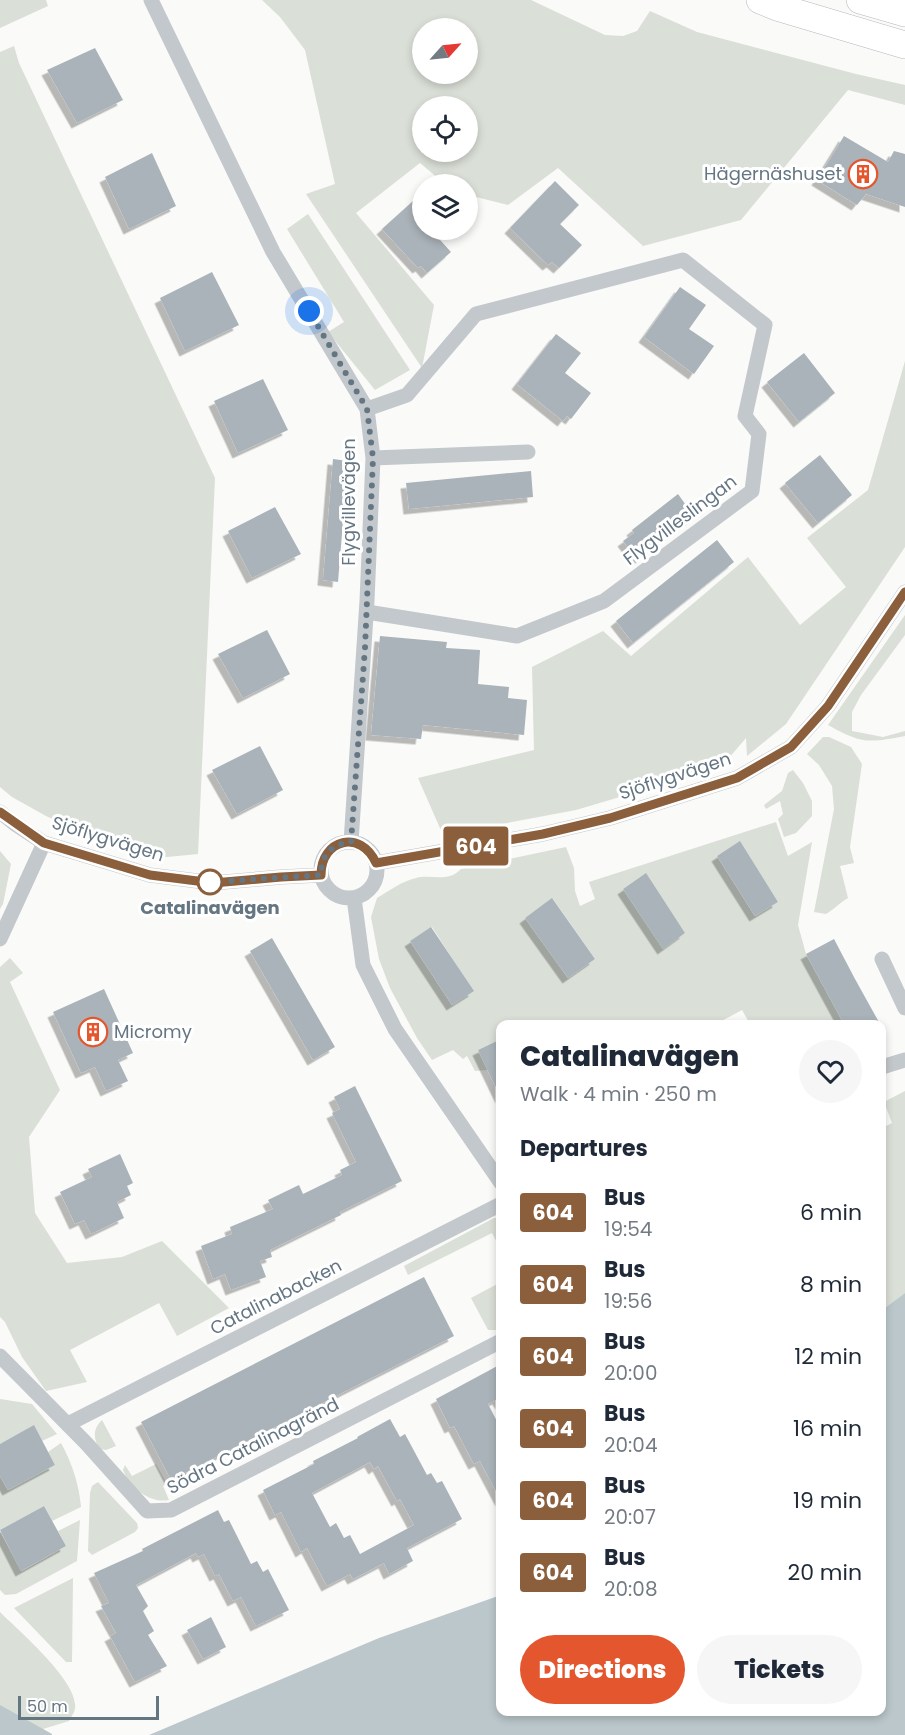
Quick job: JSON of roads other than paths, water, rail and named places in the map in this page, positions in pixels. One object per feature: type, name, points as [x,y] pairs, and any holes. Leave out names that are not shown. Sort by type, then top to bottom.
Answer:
[{"type":"highway","points":[[760,0],[905,45]]},
{"type":"highway","points":[[860,0],[905,13]]},
{"type":"street","name":"Flygvillevägen","points":[[150,0],[273,252],[367,409],[373,458],[367,612],[351,842]]},
{"type":"street","name":"Flygvilleslingan","points":[[367,409],[407,395],[476,314],[683,260],[765,325],[745,416],[759,434],[752,491],[604,601],[517,636],[367,612]]},
{"type":"street","points":[[373,458],[528,452]]},
{"type":"street","name":"Sjöflygvägen","points":[[376,863],[543,834],[610,818],[737,778],[791,747],[828,706],[905,592]]},
{"type":"street","name":"Sjöflygvägen","points":[[0,812],[44,843],[150,875],[213,883],[321,875]]},
{"type":"street","points":[[351,842],[367,848],[376,863],[375,881],[370,889],[354,898],[335,895],[328,890],[321,875],[323,859],[327,852],[342,843],[351,842]]},
{"type":"street","points":[[0,939],[44,843]]},
{"type":"street","points":[[354,898],[363,965],[395,1029],[496,1176]]},
{"type":"street","points":[[882,959],[905,1008]]},
{"type":"street","points":[[886,1066],[905,1060]]},
{"type":"street","name":"Catalinabacken","points":[[68,1424],[496,1207]]},
{"type":"street","name":"Södra Catalinagränd","points":[[0,1356],[68,1424],[147,1511],[171,1510],[496,1344]]},
{"type":"place","name":"Hägernäshuset","points":[[863,174]]},
{"type":"place","name":"Catalinavägen","points":[[210,882]]},
{"type":"place","name":"Micromy","points":[[93,1032]]}]
